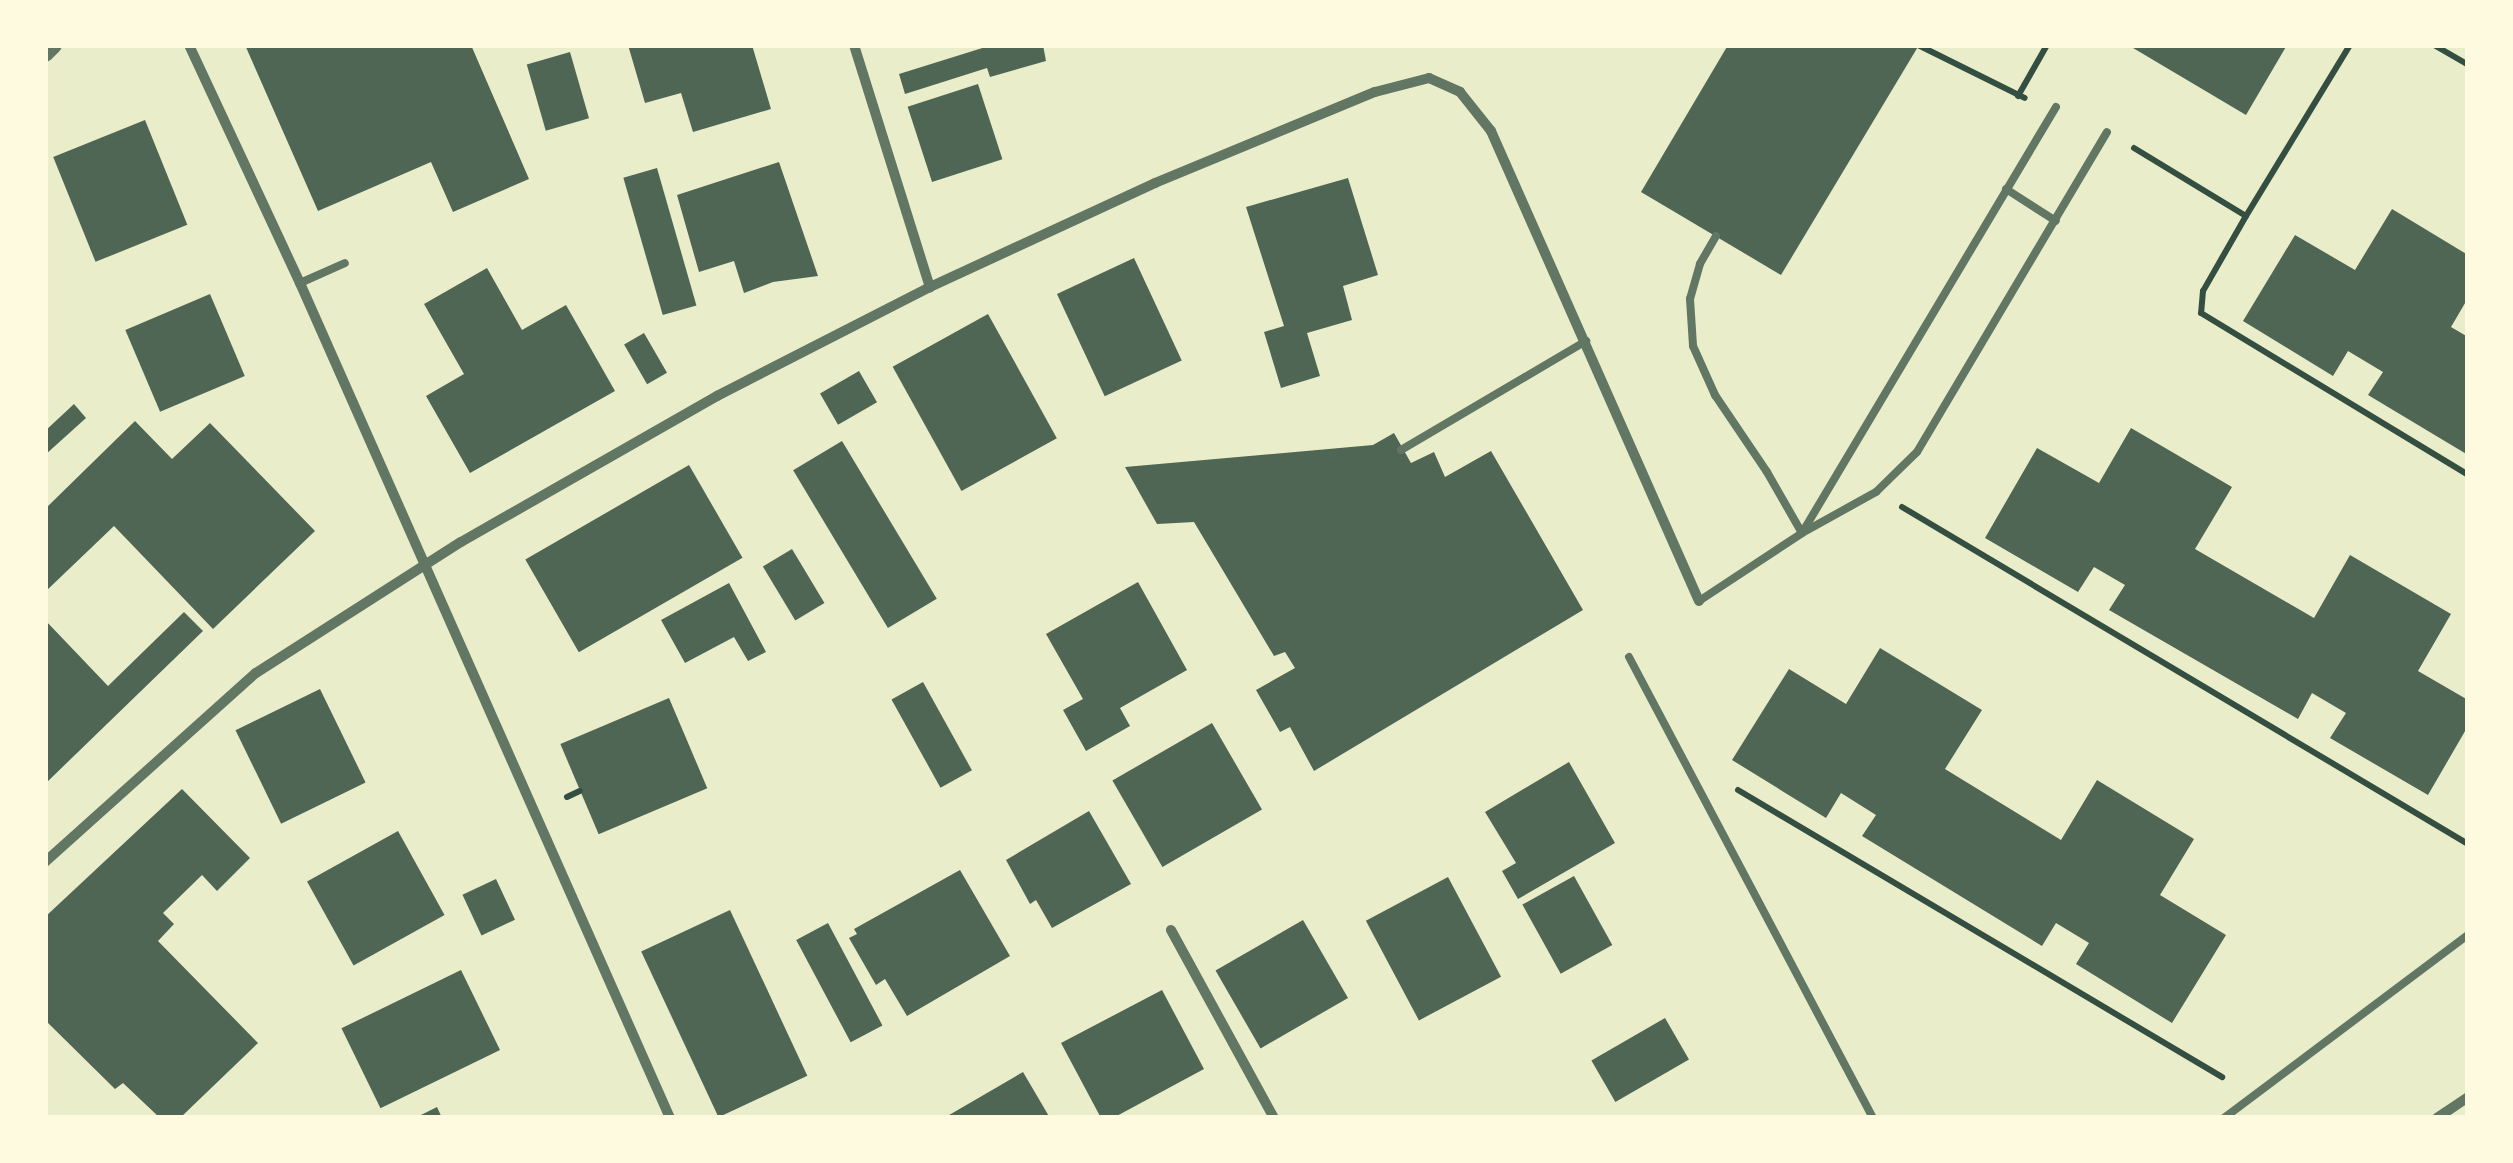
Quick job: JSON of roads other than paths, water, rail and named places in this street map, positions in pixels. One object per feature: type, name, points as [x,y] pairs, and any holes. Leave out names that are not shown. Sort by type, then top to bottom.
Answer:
[{"type":"street","points":[[45,53],[53,45]]},
{"type":"street","points":[[189,45],[426,564],[670,1118]]},
{"type":"street","points":[[854,45],[930,287]]},
{"type":"street","points":[[45,862],[256,673],[426,564],[717,396],[930,287],[1155,182],[1375,92],[1428,78],[1460,92],[1492,130],[1699,602]]},
{"type":"street","points":[[1171,930],[1274,1118]]},
{"type":"street","points":[[2437,1118],[2468,1097]]},
{"type":"lane","points":[[1802,533],[2056,107]]},
{"type":"lane","points":[[1699,602],[1802,533],[1876,492],[1917,452],[2107,132]]},
{"type":"lane","points":[[2006,189],[2056,221]]},
{"type":"lane","points":[[1716,236],[1700,264],[1690,300],[1693,346],[1715,395],[1802,533]]},
{"type":"lane","points":[[300,283],[346,264]]},
{"type":"lane","points":[[1401,450],[1586,341]]},
{"type":"lane","points":[[1630,657],[1873,1118]]},
{"type":"lane","points":[[2224,1118],[2468,935]]}]
